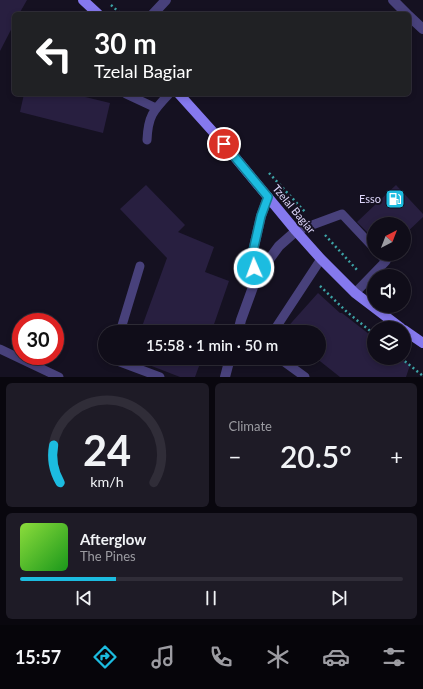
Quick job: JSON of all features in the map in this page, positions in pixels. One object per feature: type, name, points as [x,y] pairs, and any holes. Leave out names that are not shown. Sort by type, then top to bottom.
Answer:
[{"type":"main road","points":[[83,0],[96,12]]},
{"type":"main road","name":"Tzelal Bagiar","points":[[180,96],[224,144],[296,232],[321,259],[355,293],[392,321]]},
{"type":"main road","points":[[411,335],[423,344]]},
{"type":"street","points":[[155,12],[166,0]]},
{"type":"street","points":[[392,0],[405,12]]},
{"type":"street","points":[[411,18],[423,30]]},
{"type":"street","points":[[257,276],[251,260],[261,216],[268,197]]},
{"type":"street","points":[[240,325],[257,276],[280,246],[296,232]]},
{"type":"street","points":[[225,377],[228,365]]},
{"type":"lane","points":[[130,96],[156,108]]},
{"type":"lane","points":[[147,140],[150,117],[167,96]]},
{"type":"lane","points":[[296,232],[342,214],[367,241]]},
{"type":"lane","points":[[278,325],[321,259]]},
{"type":"lane","points":[[378,269],[386,261]]},
{"type":"lane","points":[[122,325],[140,266]]},
{"type":"lane","points":[[355,293],[367,281]]},
{"type":"lane","points":[[0,349],[60,377]]},
{"type":"lane","points":[[125,365],[146,375],[160,377]]},
{"type":"lane","points":[[289,365],[305,377]]},
{"type":"path","points":[[111,5],[119,12]]},
{"type":"path","points":[[289,195],[367,281]]},
{"type":"path","points":[[310,277],[347,312],[367,328]]},
{"type":"path","points":[[410,365],[423,376]]},
{"type":"building","points":[[0,0],[27,0],[20,12],[12,12],[12,28],[0,51]]},
{"type":"building","points":[[24,96],[81,96],[110,103],[103,133],[20,112]]},
{"type":"building","points":[[146,185],[185,225],[178,232],[214,247],[205,272],[229,281],[214,325],[143,325],[167,258],[120,209]]},
{"type":"building","name":"Esso","points":[[396,185],[423,214],[423,217],[411,228],[411,217],[367,217],[367,232],[357,222]]},
{"type":"building","points":[[318,293],[340,313],[367,333],[367,365],[410,365],[406,377],[340,377],[325,365],[326,325],[289,325]]},
{"type":"building","points":[[149,365],[199,365],[195,377],[180,377]]},
{"type":"place","name":"Esso","points":[[395,199]]},
{"type":"route","points":[[224,144],[268,197],[257,230],[251,260],[254,268]]}]
